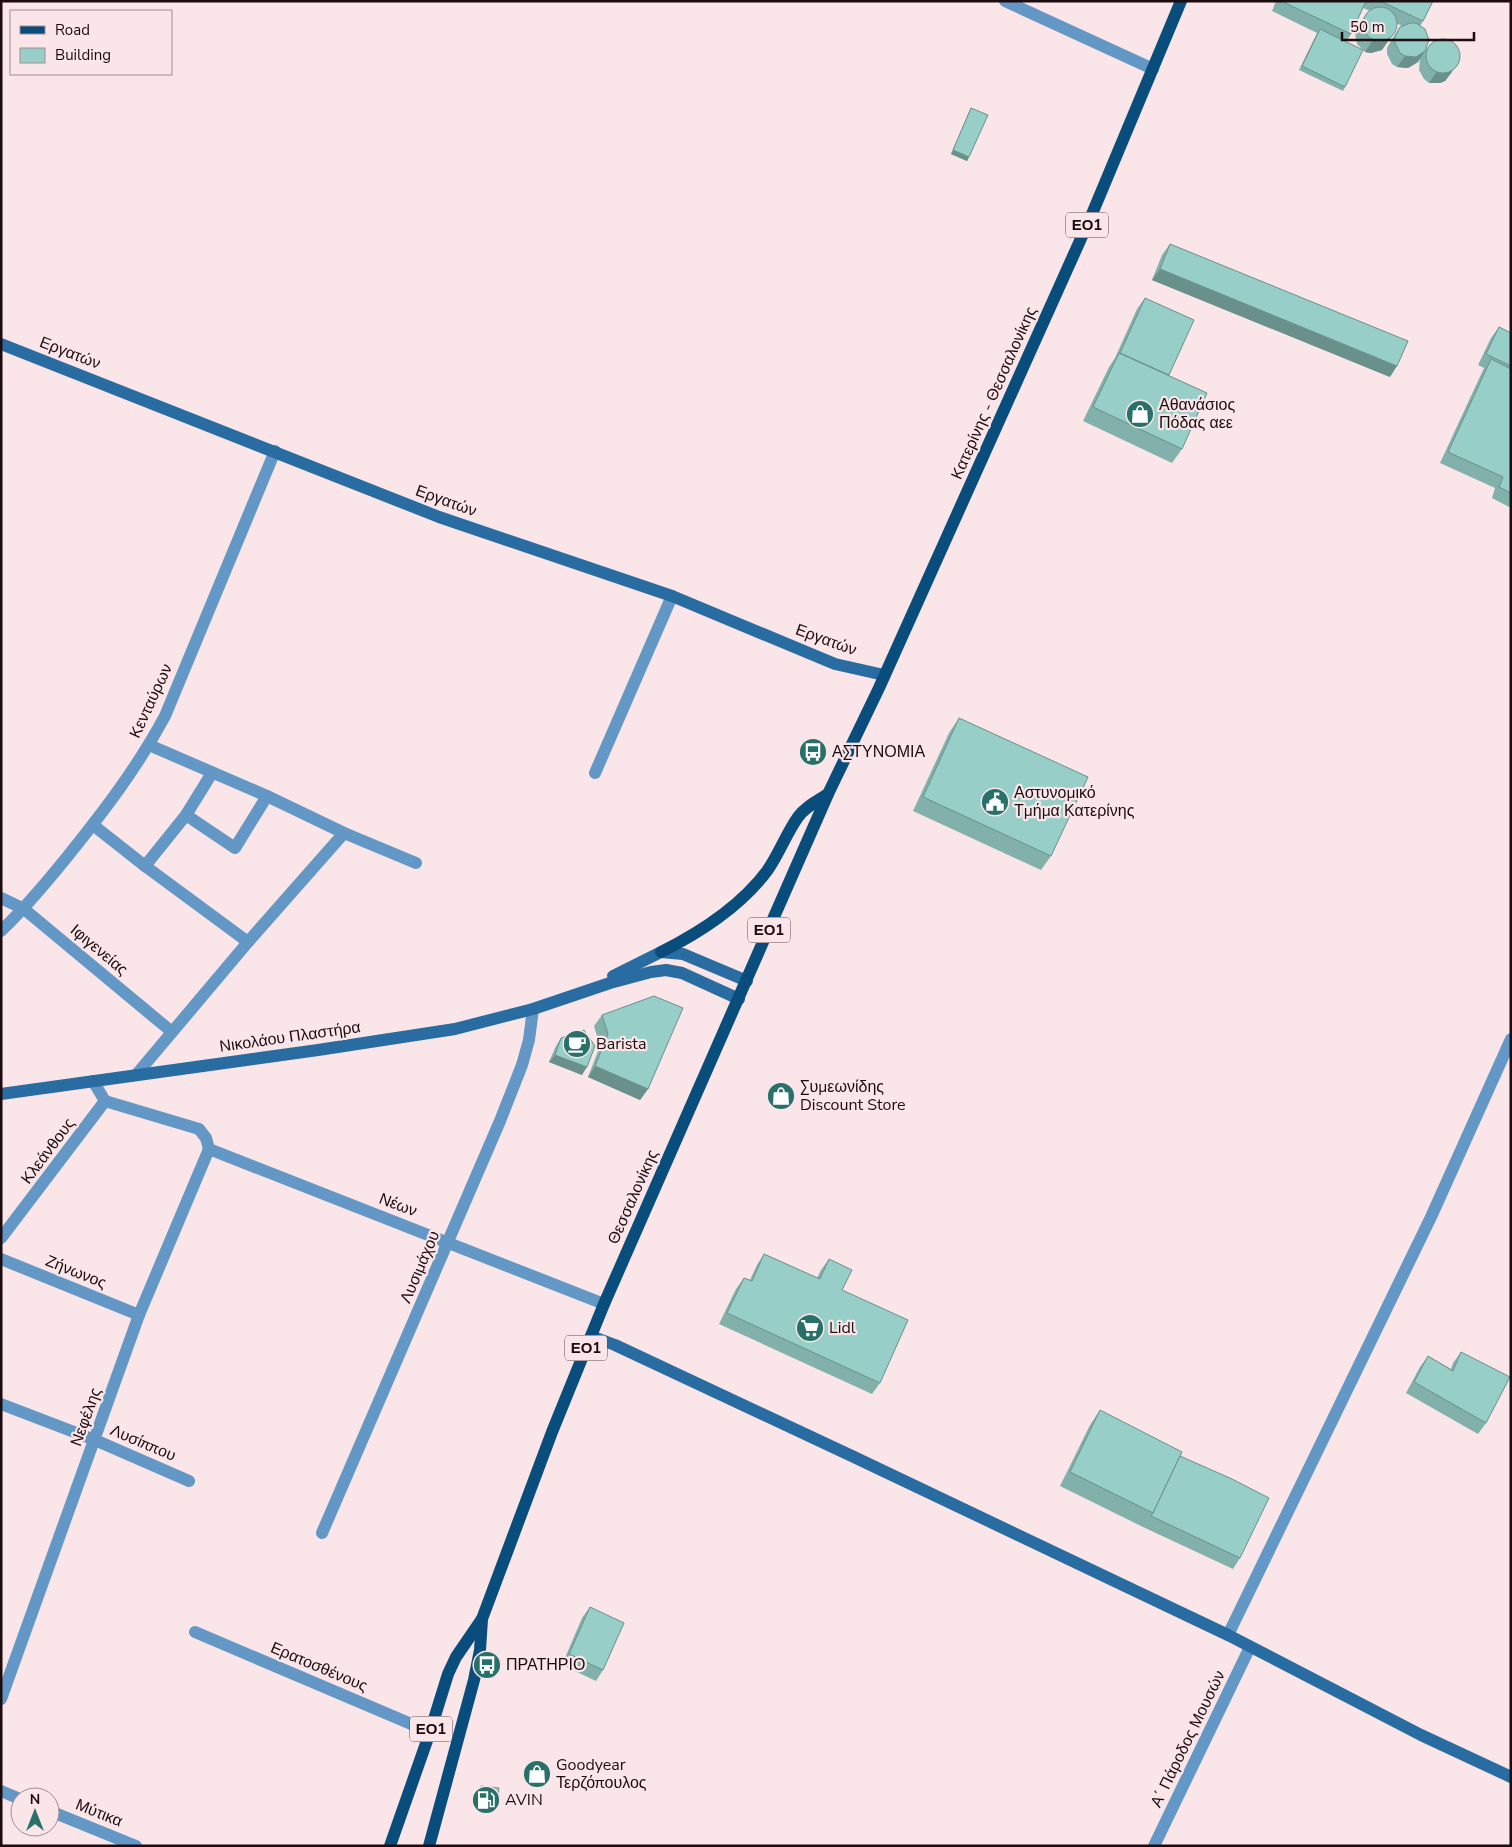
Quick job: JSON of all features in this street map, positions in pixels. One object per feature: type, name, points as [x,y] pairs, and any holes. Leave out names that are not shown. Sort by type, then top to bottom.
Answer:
[{"type":"main road","name":"Κατερίνης - Θεσσαλονίκης","points":[[828,794],[884,675],[1084,232],[1181,1]]},
{"type":"main road","points":[[661,952],[707,926],[746,894],[767,870],[798,817],[808,807],[828,794]]},
{"type":"main road","name":"Θεσσαλονίκης","points":[[390,1846],[448,1674],[456,1657],[482,1618],[552,1432],[604,1304],[828,794]]},
{"type":"main road","name":"Θεσσαλονίκης","points":[[429,1846],[474,1680],[480,1650],[482,1618]]},
{"type":"street","points":[[1005,1],[1153,69]]},
{"type":"street","name":"Εργατών","points":[[1,344],[439,517],[672,596],[835,664],[884,675]]},
{"type":"street","name":"Κενταύρων","points":[[1,931],[24,909],[93,824],[139,763],[165,716],[275,452]]},
{"type":"street","points":[[595,774],[672,596]]},
{"type":"street","points":[[149,745],[212,774],[267,796],[344,833],[416,863]]},
{"type":"street","points":[[144,866],[186,815],[212,774]]},
{"type":"street","points":[[186,815],[236,848],[267,796]]},
{"type":"street","points":[[93,824],[144,866],[248,942]]},
{"type":"street","points":[[136,1075],[248,942],[344,833]]},
{"type":"street","name":"Ιφιγενείας","points":[[1,898],[24,909],[172,1032]]},
{"type":"street","points":[[661,952],[683,954],[747,981]]},
{"type":"street","name":"Νικολάου Πλαστήρα","points":[[580,993],[661,952]]},
{"type":"street","name":"Νικολάου Πλαστήρα","points":[[1,1094],[455,1029],[533,1010],[642,973],[666,970],[682,972],[739,999]]},
{"type":"street","name":"Λυσιμάχου","points":[[322,1533],[448,1242],[522,1065],[529,1040],[533,1010]]},
{"type":"street","points":[[1228,1635],[1431,1216],[1511,1039]]},
{"type":"street","points":[[93,1081],[105,1101],[200,1129],[206,1138],[208,1149]]},
{"type":"street","name":"Κλεάνθους","points":[[1,1238],[105,1101]]},
{"type":"street","name":"Νέων","points":[[208,1149],[604,1304]]},
{"type":"street","name":"Νεφέλης","points":[[1,1699],[139,1316],[208,1149]]},
{"type":"street","name":"Ζήνωνος","points":[[1,1259],[139,1316]]},
{"type":"street","points":[[591,1336],[615,1345],[837,1449],[1228,1635],[1421,1735],[1511,1777]]},
{"type":"street","name":"Λυσίππου","points":[[1,1404],[95,1440],[189,1481]]},
{"type":"street","name":"Ερατοσθένους","points":[[195,1632],[430,1732]]},
{"type":"street","name":"Α΄ Πάροδος Μουσών","points":[[1154,1846],[1250,1647]]},
{"type":"street","name":"Μύτικα","points":[[60,1815],[136,1846]]},
{"type":"building","points":[[1281,1],[1366,1],[1351,34]]},
{"type":"building","points":[[1380,1],[1433,1],[1423,21]]},
{"type":"building","points":[[1380,7],[1392,12],[1397,24],[1392,36],[1380,41],[1368,36],[1363,24],[1368,12]]},
{"type":"building","points":[[1416,23],[1425,29],[1429,40],[1425,51],[1416,57],[1405,56],[1400,53],[1395,43],[1395,37],[1400,27]]},
{"type":"building","points":[[1320,29],[1363,50],[1345,87],[1302,66]]},
{"type":"building","points":[[1443,39],[1455,44],[1460,56],[1455,68],[1443,73],[1431,68],[1426,56],[1431,44]]},
{"type":"building","points":[[971,108],[988,115],[969,157],[953,150]]},
{"type":"building","points":[[1170,244],[1408,341],[1397,366],[1160,269]]},
{"type":"building","points":[[1145,298],[1194,320],[1169,375],[1120,353]]},
{"type":"building","points":[[1499,327],[1511,333],[1511,366],[1486,354]]},
{"type":"building","name":"Αθανάσιος Πόδας αεε","points":[[1119,353],[1207,393],[1182,449],[1093,407]]},
{"type":"building","points":[[1491,359],[1511,369],[1511,493],[1499,487],[1503,477],[1448,452]]},
{"type":"building","name":"Αστυνομικό Τμήμα Κατερίνης","points":[[959,718],[1088,777],[1051,856],[923,797]]},
{"type":"building","points":[[654,996],[683,1008],[648,1089],[595,1066],[608,1034],[602,1015]]},
{"type":"building","points":[[584,1030],[595,1046],[587,1067],[555,1055],[561,1038]]},
{"type":"building","name":"Lidl","points":[[764,1254],[820,1279],[829,1259],[852,1270],[842,1290],[908,1320],[880,1383],[727,1313],[744,1278],[752,1281]]},
{"type":"building","points":[[1461,1352],[1510,1377],[1486,1423],[1414,1382],[1428,1356],[1453,1371]]},
{"type":"building","points":[[1100,1410],[1182,1452],[1153,1513],[1070,1472]]},
{"type":"building","points":[[1180,1456],[1269,1498],[1240,1558],[1151,1516]]},
{"type":"building","points":[[590,1607],[624,1623],[603,1670],[569,1654]]},
{"type":"building","points":[[481,1786],[499,1788],[496,1808],[478,1806]]},
{"type":"place","name":"Αθανάσιος Πόδας αεε","points":[[1140,414]]},
{"type":"place","name":"ΑΣΤΥΝΟΜΙΑ","points":[[813,752]]},
{"type":"place","name":"Αστυνομικό Τμήμα Κατερίνης","points":[[995,802]]},
{"type":"place","name":"Barista","points":[[577,1044]]},
{"type":"place","name":"Συμεωνίδης Discount Store","points":[[781,1096]]},
{"type":"place","name":"Lidl","points":[[810,1328]]},
{"type":"place","name":"ΠΡΑΤΗΡΙΟ","points":[[487,1665]]},
{"type":"place","name":"Goodyear Τερζόπουλος","points":[[537,1774]]},
{"type":"place","name":"AVIN","points":[[486,1800]]}]
